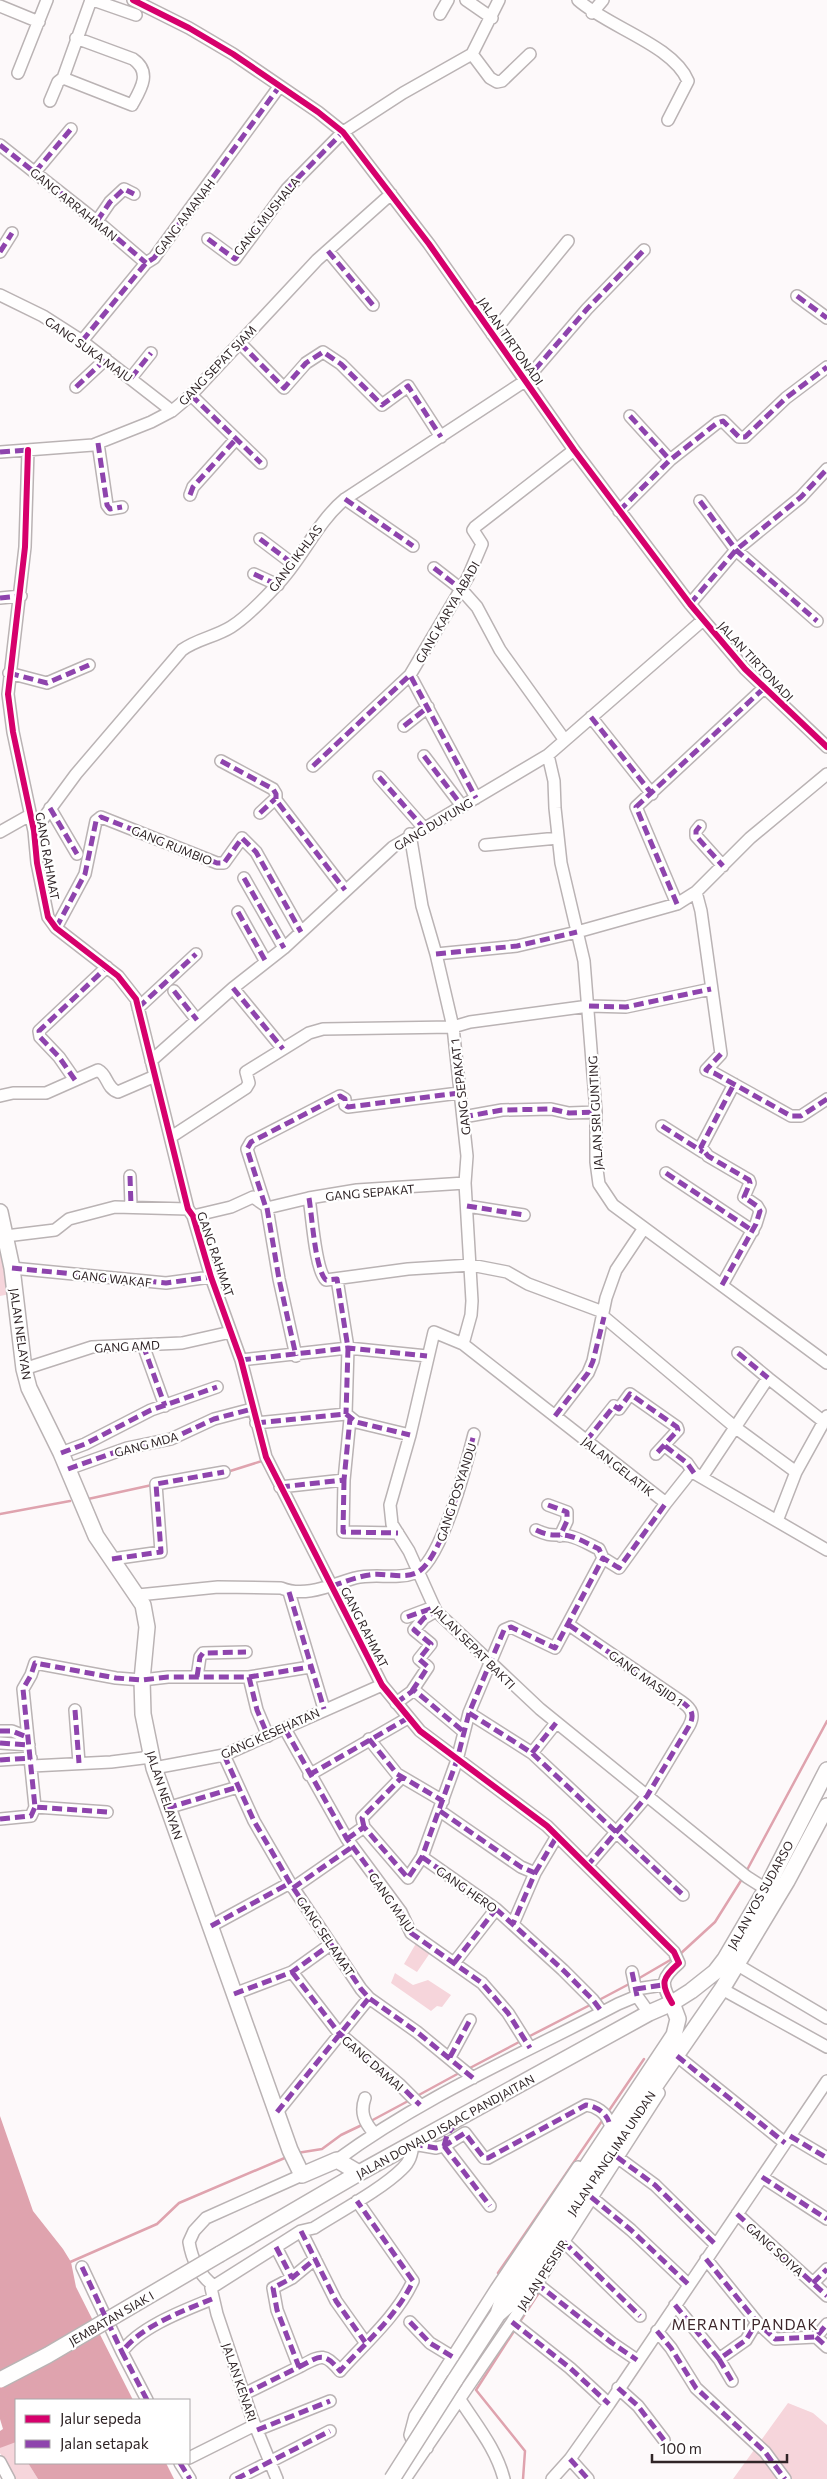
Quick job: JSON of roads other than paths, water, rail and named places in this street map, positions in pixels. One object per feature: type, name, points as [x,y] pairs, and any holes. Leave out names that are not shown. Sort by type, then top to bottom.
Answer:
[{"type":"main road","name":"JALAN NELAYAN","points":[[0,1212],[12,1268],[24,1369],[29,1388],[61,1453],[96,1536],[138,1594],[143,1605],[147,1627],[142,1680],[143,1714],[153,1762],[167,1808],[296,2163]]},
{"type":"main road","name":"JALAN YOS SUDARSO","points":[[672,2003],[715,1972],[725,1959],[766,1889],[827,1770]]},
{"type":"main road","name":"JALAN YOS SUDARSO","points":[[722,1989],[825,1816]]},
{"type":"main road","name":"JALAN PANGLIMA UNDAN","points":[[498,2314],[505,2292],[512,2279],[564,2194],[639,2099],[674,2063],[722,1989]]},
{"type":"main road","name":"JALAN DONALD ISAAC PANDJAITAN","points":[[220,2254],[359,2173],[649,2012],[672,2003]]},
{"type":"main road","points":[[672,2003],[678,2019],[674,2035]]},
{"type":"main road","name":"JALAN PANGLIMA UNDAN","points":[[392,2479],[448,2377],[498,2314],[514,2300],[602,2173],[674,2035]]},
{"type":"main road","points":[[296,2163],[337,2160],[359,2173]]},
{"type":"main road","name":"JEMBATAN SIAK I","points":[[0,2380],[48,2355],[220,2254]]},
{"type":"street","points":[[18,73],[47,0]]},
{"type":"street","points":[[50,101],[58,82],[63,78],[76,38],[92,0],[136,15]]},
{"type":"street","name":"JALAN TIRTONADI","points":[[133,0],[189,28],[318,112],[343,132],[430,244],[574,450],[690,604],[745,669],[827,747]]},
{"type":"street","points":[[440,14],[448,0]]},
{"type":"street","points":[[466,0],[492,18]]},
{"type":"street","points":[[343,132],[403,93],[472,54],[492,18],[499,0]]},
{"type":"street","points":[[578,0],[592,13],[663,52],[684,72],[688,81],[668,120]]},
{"type":"street","points":[[592,13],[603,0]]},
{"type":"street","points":[[0,6],[39,22]]},
{"type":"street","points":[[63,78],[132,105],[140,90],[144,71],[140,63],[76,38]]},
{"type":"street","points":[[472,54],[490,78],[497,82],[502,81],[530,54]]},
{"type":"street","name":"GANG AMANAH","points":[[82,341],[146,263],[154,258],[279,87]]},
{"type":"street","points":[[35,172],[71,129]]},
{"type":"street","name":"GANG MUSHALA","points":[[208,239],[235,259],[287,189],[343,132]]},
{"type":"street","name":"GANG ARRAHMAN","points":[[0,145],[97,221],[146,263]]},
{"type":"street","points":[[97,221],[110,202],[124,189],[134,194]]},
{"type":"street","name":"GANG SEPAT SIAM","points":[[0,452],[98,443],[172,411],[191,395],[328,251],[391,194]]},
{"type":"street","points":[[0,252],[12,233]]},
{"type":"street","points":[[492,334],[568,241]]},
{"type":"street","name":"GANG IKHLAS","points":[[34,831],[76,774],[182,650],[191,643],[230,628],[278,585],[323,522],[345,500],[525,381],[587,309],[644,250]]},
{"type":"street","points":[[328,251],[373,305]]},
{"type":"street","name":"GANG SUKA MAJU","points":[[0,295],[43,316],[82,341],[172,411]]},
{"type":"street","points":[[798,296],[827,318]]},
{"type":"street","points":[[240,342],[284,388],[306,363],[323,352],[341,364],[382,405],[408,386],[441,437]]},
{"type":"street","points":[[131,378],[151,353]]},
{"type":"street","points":[[76,387],[106,359]]},
{"type":"street","points":[[619,511],[670,460],[720,422],[723,421],[739,437],[745,438],[786,398],[827,367]]},
{"type":"street","points":[[191,395],[261,463]]},
{"type":"street","points":[[630,416],[670,460]]},
{"type":"street","points":[[190,495],[193,487],[236,439]]},
{"type":"street","points":[[98,443],[107,505],[110,509],[122,508]]},
{"type":"street","name":"GANG RAHMAT","points":[[28,450],[25,547],[21,596],[14,651],[9,673],[5,714],[34,831],[37,862],[48,917],[56,928],[107,967],[127,986],[136,999],[191,1213],[211,1277],[241,1360],[252,1409],[266,1457],[382,1685],[420,1731],[457,1760],[536,1816],[588,1865],[677,1957],[663,1985]]},
{"type":"street","name":"GANG KARYA ABADI","points":[[313,766],[410,675],[482,550],[482,544],[473,530],[474,527],[574,450]]},
{"type":"street","points":[[690,604],[736,550],[801,497],[827,469]]},
{"type":"street","points":[[345,500],[413,546]]},
{"type":"street","points":[[700,501],[736,550],[817,621]]},
{"type":"street","points":[[260,539],[293,564]]},
{"type":"street","points":[[434,568],[461,589],[477,607],[500,650],[564,739]]},
{"type":"street","points":[[254,574],[278,585]]},
{"type":"street","points":[[0,598],[21,596]]},
{"type":"street","name":"GANG DUYUNG","points":[[151,1060],[233,988],[284,948],[393,847],[410,834],[476,798],[548,755],[564,739],[703,620]]},
{"type":"street","points":[[9,673],[47,684],[89,665]]},
{"type":"street","points":[[410,675],[476,798]]},
{"type":"street","points":[[677,904],[636,810],[638,805],[764,688]]},
{"type":"street","points":[[404,726],[428,707]]},
{"type":"street","points":[[591,717],[652,794]]},
{"type":"street","name":"JALAN SRI GUNTING","points":[[548,755],[554,781],[561,863],[578,932],[588,1006],[596,1112],[596,1162],[599,1184],[613,1204],[827,1363]]},
{"type":"street","points":[[424,756],[462,806]]},
{"type":"street","points":[[221,761],[273,789],[276,794],[275,798],[345,890]]},
{"type":"street","points":[[436,954],[517,946],[578,932],[677,904],[696,892],[750,838],[827,774]]},
{"type":"street","points":[[379,777],[423,827]]},
{"type":"street","points":[[260,813],[275,798]]},
{"type":"street","points":[[50,808],[77,854]]},
{"type":"street","points":[[0,832],[30,815]]},
{"type":"street","name":"GANG RUMBIO","points":[[56,928],[85,874],[96,821],[101,817],[217,863],[224,863],[242,838],[256,852],[301,932]]},
{"type":"street","points":[[700,826],[696,831],[696,836],[723,866]]},
{"type":"street","name":"GANG SEPAKAT 1","points":[[410,834],[417,883],[453,1027],[463,1117],[467,1156],[465,1183],[471,1265],[471,1315],[463,1344]]},
{"type":"street","points":[[486,845],[558,838]]},
{"type":"street","points":[[244,878],[284,948]]},
{"type":"street","points":[[696,892],[701,911],[721,1054],[706,1070],[791,1116],[801,1116],[827,1099]]},
{"type":"street","points":[[238,912],[266,962]]},
{"type":"street","points":[[138,1008],[196,954]]},
{"type":"street","points":[[75,1080],[59,1057],[40,1036],[39,1031],[107,967]]},
{"type":"street","points":[[233,988],[283,1049]]},
{"type":"street","points":[[171,1137],[246,1088],[249,1083],[246,1072],[309,1033],[323,1029],[453,1027],[470,1022],[588,1006],[626,1007],[711,989]]},
{"type":"street","points":[[174,991],[197,1020]]},
{"type":"street","points":[[0,1096],[13,1093],[46,1093],[98,1070],[102,1072],[109,1086],[118,1092],[155,1076]]},
{"type":"street","points":[[703,1152],[701,1146],[734,1084]]},
{"type":"street","points":[[296,1356],[279,1279],[266,1206],[247,1149],[251,1142],[340,1096],[345,1099],[346,1106],[348,1107],[459,1093]]},
{"type":"street","points":[[463,1117],[502,1110],[551,1109],[569,1113],[596,1112]]},
{"type":"street","points":[[662,1126],[750,1181],[744,1197],[757,1206],[760,1211],[752,1231],[722,1285]]},
{"type":"street","points":[[666,1173],[752,1231]]},
{"type":"street","points":[[130,1176],[131,1206]]},
{"type":"street","name":"GANG SEPAKAT","points":[[6,1236],[55,1230],[69,1219],[115,1207],[131,1206],[191,1213],[231,1207],[253,1197],[266,1206],[357,1190],[465,1183]]},
{"type":"street","points":[[310,1198],[318,1263],[322,1277],[326,1280],[408,1269],[471,1265],[507,1272],[528,1284],[604,1314],[736,1428],[796,1472]]},
{"type":"street","points":[[467,1206],[524,1215]]},
{"type":"street","points":[[555,1416],[588,1373],[593,1362],[616,1270],[644,1228]]},
{"type":"street","name":"GANG WAKAF","points":[[12,1268],[166,1283],[211,1277]]},
{"type":"street","points":[[337,1279],[348,1348],[348,1416],[343,1532],[398,1533]]},
{"type":"street","name":"GANG AMD","points":[[24,1369],[92,1347],[182,1343],[231,1332]]},
{"type":"street","name":"JALAN SEPAT BAKTI","points":[[463,1344],[434,1332],[410,1435],[390,1505],[392,1524],[418,1572],[434,1610],[489,1663],[556,1723],[747,1877],[766,1889]]},
{"type":"street","name":"JALAN GELATIK","points":[[463,1344],[666,1503],[689,1474],[698,1475],[736,1428],[768,1378]]},
{"type":"street","points":[[143,1345],[165,1406]]},
{"type":"street","points":[[241,1360],[296,1356],[348,1348],[427,1356]]},
{"type":"street","points":[[738,1353],[768,1378],[825,1419],[796,1472],[777,1520]]},
{"type":"street","points":[[61,1453],[85,1444],[151,1410],[216,1387]]},
{"type":"street","points":[[586,1442],[614,1406],[619,1409],[630,1394],[677,1427],[674,1436],[660,1450],[687,1463],[698,1475],[827,1550]]},
{"type":"street","name":"GANG MDA","points":[[68,1469],[127,1448],[171,1439],[214,1419],[252,1409]]},
{"type":"street","points":[[256,1423],[348,1416],[410,1435]]},
{"type":"street","name":"GANG POSYANDU","points":[[418,1572],[433,1556],[443,1535],[474,1434]]},
{"type":"street","points":[[112,1559],[162,1552],[156,1484],[224,1472]]},
{"type":"street","points":[[280,1487],[344,1480]]},
{"type":"street","points":[[602,1558],[619,1568],[666,1503]]},
{"type":"street","points":[[548,1505],[567,1512],[567,1521],[560,1536]]},
{"type":"street","points":[[402,1777],[362,1818],[364,1827],[408,1878],[422,1857],[457,1760],[469,1713],[489,1671],[489,1663],[506,1628],[511,1627],[555,1648],[602,1558],[600,1549],[570,1536],[551,1537],[536,1530]]},
{"type":"street","points":[[138,1594],[218,1587],[281,1588],[288,1592],[300,1593],[332,1586],[370,1574],[406,1576],[418,1572]]},
{"type":"street","points":[[288,1592],[324,1709]]},
{"type":"street","points":[[407,1617],[434,1610]]},
{"type":"street","points":[[396,1703],[412,1690],[428,1667],[419,1659],[431,1644],[414,1630],[434,1610]]},
{"type":"street","name":"GANG MASJID 1","points":[[568,1625],[682,1702],[692,1711],[693,1716],[689,1726],[647,1796]]},
{"type":"street","points":[[197,1677],[200,1658],[203,1652],[246,1652]]},
{"type":"street","points":[[0,1819],[31,1816],[35,1807],[23,1688],[31,1675],[35,1662],[116,1678],[142,1680],[249,1677],[310,1667]]},
{"type":"street","points":[[249,1677],[257,1710],[268,1736]]},
{"type":"street","name":"GANG KESEHATAN","points":[[0,1760],[78,1763],[153,1762],[224,1755],[285,1729],[324,1709],[382,1685]]},
{"type":"street","points":[[412,1690],[418,1692],[442,1715],[464,1732]]},
{"type":"street","points":[[76,1710],[78,1763]]},
{"type":"street","points":[[469,1713],[532,1753],[683,1895]]},
{"type":"street","points":[[309,1775],[408,1718]]},
{"type":"street","points":[[532,1753],[556,1723]]},
{"type":"street","name":"GANG MAJU","points":[[285,1729],[309,1775],[350,1843],[401,1912],[411,1933],[482,1983],[495,1997],[526,2042]]},
{"type":"street","points":[[0,1732],[12,1731],[28,1741]]},
{"type":"street","points":[[369,1739],[388,1766],[521,1867],[535,1873]]},
{"type":"street","points":[[0,1743],[28,1741]]},
{"type":"street","name":"GANG SELAMAT","points":[[224,1755],[254,1822],[292,1885],[369,1998],[468,2072]]},
{"type":"street","points":[[167,1808],[238,1787]]},
{"type":"street","points":[[588,1865],[647,1796]]},
{"type":"street","points":[[35,1807],[107,1812]]},
{"type":"street","points":[[211,1926],[292,1885],[350,1843],[364,1827]]},
{"type":"street","points":[[513,1924],[535,1873],[557,1836]]},
{"type":"street","name":"GANG HERO","points":[[422,1857],[496,1909],[598,2006]]},
{"type":"street","points":[[454,1963],[496,1909]]},
{"type":"street","points":[[234,1994],[292,1972],[331,1944]]},
{"type":"street","points":[[736,1964],[827,2018]]},
{"type":"street","name":"GANG DAMAI","points":[[292,1972],[339,2034],[418,2103]]},
{"type":"street","points":[[337,2160],[368,2126],[418,2103],[468,2072],[598,2006],[634,1984],[663,1985],[672,2003]]},
{"type":"street","points":[[634,1984],[649,2012]]},
{"type":"street","points":[[722,1989],[827,2047]]},
{"type":"street","points":[[276,2112],[369,1998]]},
{"type":"street","points":[[450,2057],[470,2020]]},
{"type":"street","points":[[564,2194],[606,2116],[663,2042],[674,2035]]},
{"type":"street","points":[[674,2063],[788,2139],[827,2158]]},
{"type":"street","name":"JALAN PESISIR","points":[[405,2479],[459,2398],[517,2326],[594,2200],[602,2173],[620,2159],[674,2063]]},
{"type":"street","points":[[552,2479],[570,2458],[609,2404],[827,2081]]},
{"type":"street","points":[[365,2098],[362,2108],[368,2126]]},
{"type":"street","points":[[296,2163],[206,2218],[194,2231],[189,2242],[196,2266],[201,2275],[214,2286],[301,2232],[314,2228],[403,2169],[410,2157],[412,2144],[430,2148],[444,2146],[465,2133],[481,2154],[488,2158],[586,2105],[606,2116]]},
{"type":"street","points":[[444,2146],[447,2135],[459,2119]]},
{"type":"street","points":[[444,2146],[490,2206]]},
{"type":"street","points":[[620,2159],[655,2185],[716,2245]]},
{"type":"street","points":[[762,2177],[827,2219]]},
{"type":"street","points":[[594,2200],[689,2285]]},
{"type":"street","points":[[244,2394],[322,2356],[330,2360],[340,2371],[395,2311],[408,2293],[413,2281],[357,2201]]},
{"type":"street","points":[[427,2448],[413,2442],[410,2435],[411,2425],[448,2377],[453,2357],[553,2212]]},
{"type":"street","name":"GANG SOIYA","points":[[737,2214],[827,2296]]},
{"type":"street","points":[[301,2232],[336,2301],[365,2342]]},
{"type":"street","points":[[568,2245],[640,2316]]},
{"type":"street","points":[[276,2247],[292,2278]]},
{"type":"street","points":[[299,2367],[273,2288],[292,2278],[315,2259]]},
{"type":"street","points":[[706,2259],[757,2322],[778,2340],[816,2337],[827,2324]]},
{"type":"street","points":[[82,2267],[146,2399]]},
{"type":"street","name":"GANG SOIYA","points":[[813,2283],[827,2269]]},
{"type":"street","name":"JALAN KENARI","points":[[214,2286],[210,2290],[212,2299],[256,2428],[277,2479]]},
{"type":"street","points":[[542,2287],[584,2322],[637,2360]]},
{"type":"street","points":[[122,2352],[130,2341],[143,2333],[186,2309],[212,2299]]},
{"type":"street","points":[[675,2305],[719,2359],[732,2381]]},
{"type":"street","points":[[410,2322],[430,2343],[453,2357]]},
{"type":"street","points":[[719,2359],[746,2340],[757,2322]]},
{"type":"street","points":[[517,2326],[570,2368],[609,2404]]},
{"type":"street","points":[[657,2331],[671,2348],[696,2388],[765,2452],[785,2479]]},
{"type":"street","points":[[816,2337],[827,2347]]},
{"type":"street","points":[[618,2388],[638,2406],[664,2440]]},
{"type":"street","points":[[459,2398],[486,2437],[500,2464],[504,2479]]},
{"type":"street","points":[[190,2458],[256,2428],[330,2401]]},
{"type":"street","points":[[236,2479],[330,2431]]},
{"type":"street","points":[[570,2458],[588,2479]]},
{"type":"street","points":[[0,2462],[9,2479]]},
{"type":"street","points":[[181,2464],[190,2479]]},
{"type":"waterway","points":[[227,1472],[265,1460]]},
{"type":"waterway","points":[[88,1499],[152,1485]]},
{"type":"waterway","points":[[0,1514],[70,1501]]},
{"type":"waterway","points":[[747,1870],[827,1721]]},
{"type":"waterway","points":[[679,1955],[715,1922],[742,1879]]},
{"type":"waterway","points":[[636,1980],[672,1959]]},
{"type":"waterway","points":[[599,2000],[631,1983]]},
{"type":"waterway","points":[[528,2037],[592,2004]]},
{"type":"waterway","points":[[468,2069],[521,2041]]},
{"type":"waterway","points":[[608,2112],[644,2059]]},
{"type":"waterway","points":[[417,2096],[461,2072]]},
{"type":"waterway","points":[[369,2122],[410,2100]]},
{"type":"waterway","points":[[498,2273],[604,2118]]},
{"type":"waterway","points":[[297,2153],[322,2149],[341,2135],[364,2124]]},
{"type":"waterway","points":[[68,2263],[157,2224],[179,2203],[287,2157]]},
{"type":"waterway","points":[[519,2323],[540,2291]]},
{"type":"waterway","points":[[516,2328],[476,2390],[525,2451],[523,2479]]},
{"type":"district","name":"MERANTI PANDAK","points":[[745,2324]]}]
